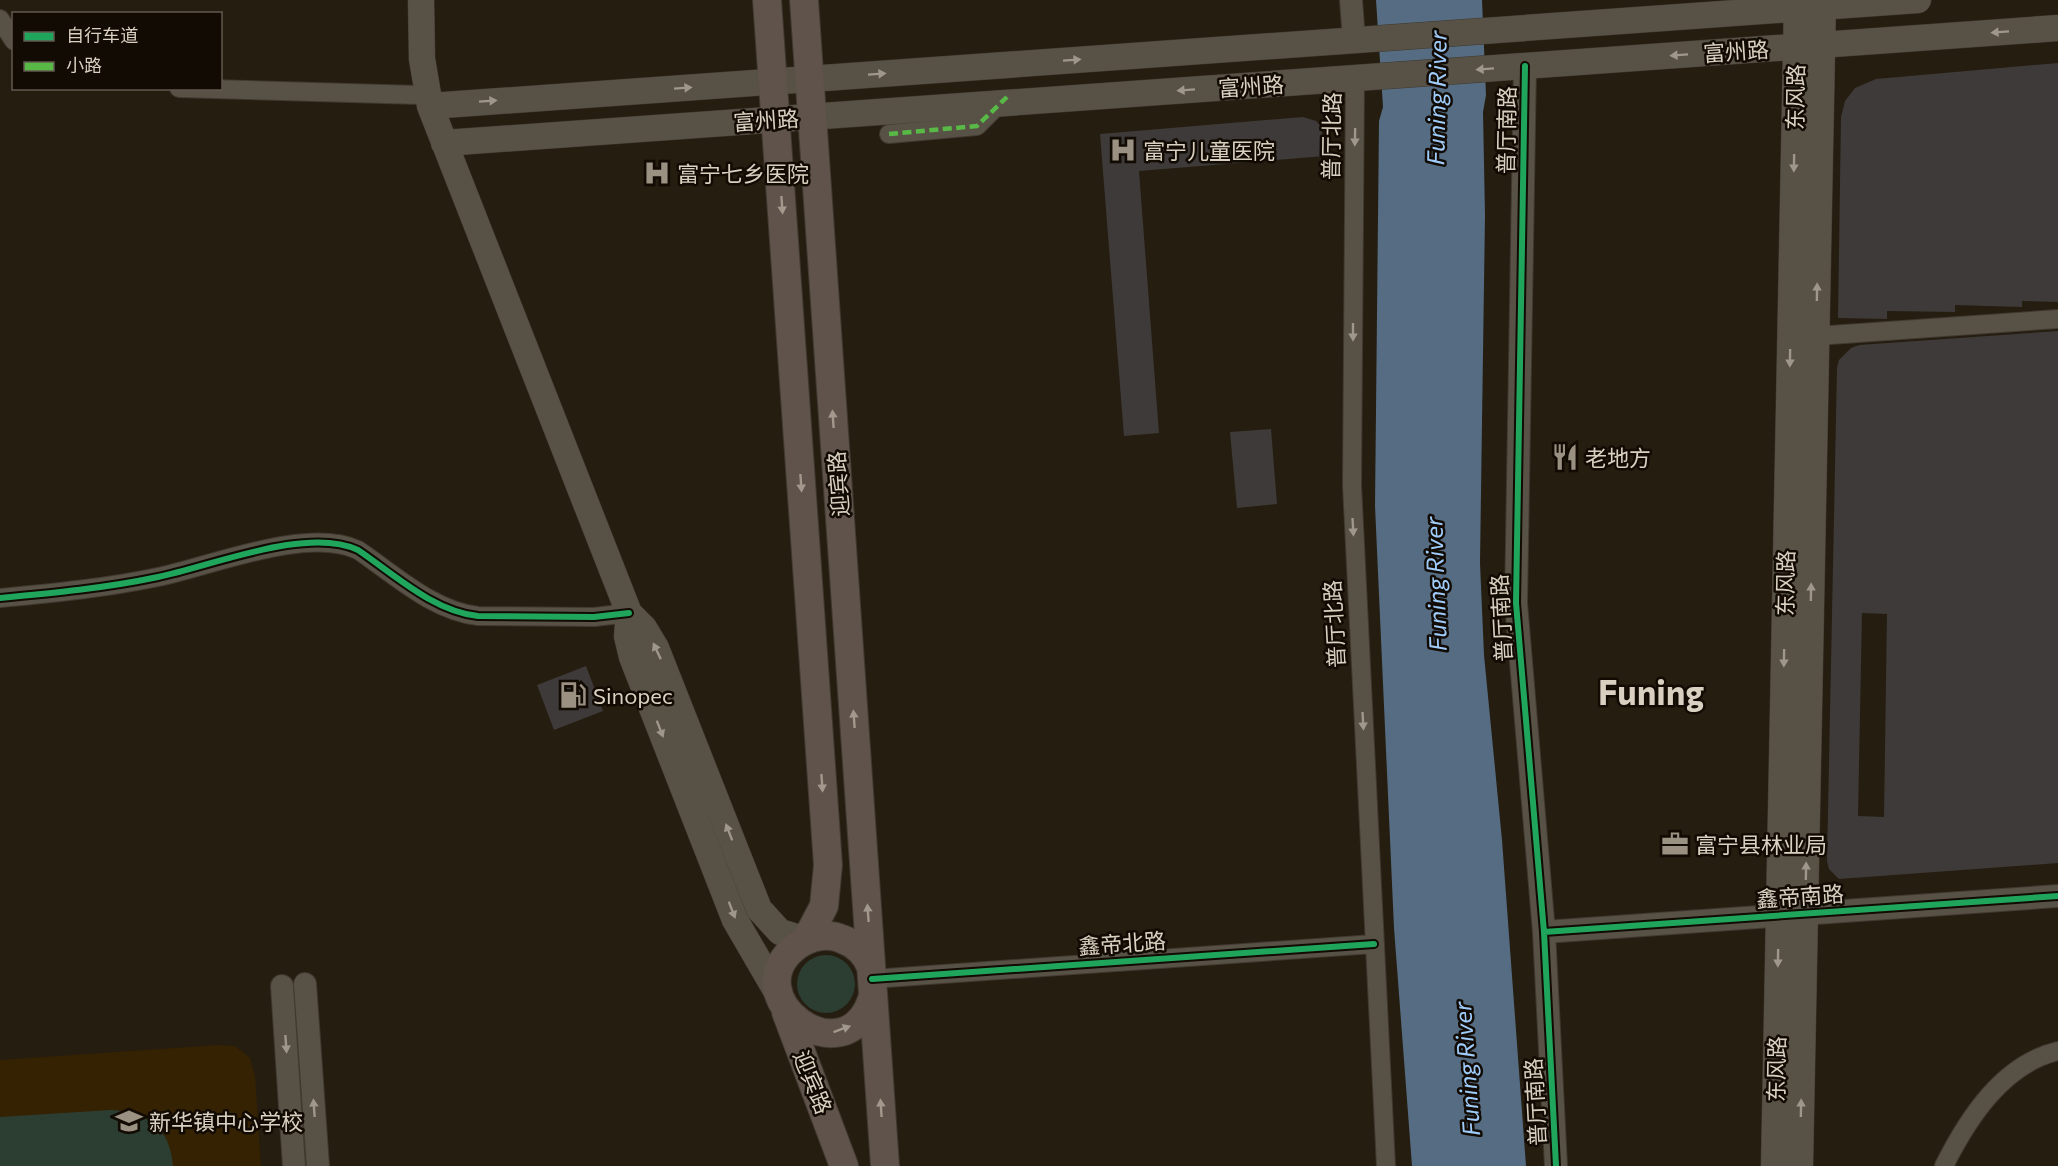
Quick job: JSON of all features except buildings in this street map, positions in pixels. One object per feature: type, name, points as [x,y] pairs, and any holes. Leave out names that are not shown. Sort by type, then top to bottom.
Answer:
[{"type":"main road","points":[[421,0],[424,100],[444,143],[629,613],[644,628],[656,648],[759,909],[780,932],[807,940],[829,936],[840,938],[860,950],[872,981]]},
{"type":"main road","name":"迎宾路","points":[[767,0],[828,872],[824,906],[807,940],[788,955],[782,964],[779,976],[780,999],[844,1166]]},
{"type":"main road","name":"迎宾路","points":[[804,0],[885,1166]]},
{"type":"main road","name":"富州路","points":[[424,100],[809,79],[1354,40],[1797,4],[1918,0]]},
{"type":"main road","name":"东风路","points":[[1800,1166],[1823,3]]},
{"type":"main road","name":"东风路","points":[[1774,1166],[1797,4]]},
{"type":"main road","name":"富州路","points":[[444,143],[2058,28]]},
{"type":"main road","points":[[629,613],[627,636],[632,657],[727,898],[741,930],[780,999]]},
{"type":"main road","name":"迎宾路","points":[[780,999],[793,1019],[813,1031],[824,1033],[846,1029],[865,1014],[872,981]]},
{"type":"street","points":[[1351,0],[1354,40]]},
{"type":"street","points":[[0,19],[12,38]]},
{"type":"street","name":"普厅南路","points":[[1525,66],[1515,572],[1518,632],[1544,932],[1556,1166]]},
{"type":"street","name":"普厅北路","points":[[1355,78],[1352,484],[1386,1166]]},
{"type":"street","points":[[220,90],[424,100]]},
{"type":"street","points":[[889,134],[977,126],[1007,97]]},
{"type":"street","points":[[1816,336],[2058,319]]},
{"type":"street","points":[[0,598],[139,581],[264,549],[325,542],[349,545],[442,607],[459,614],[594,617],[629,613]]},
{"type":"street","name":"鑫帝南路","points":[[1544,932],[2058,896]]},
{"type":"street","name":"鑫帝北路","points":[[872,981],[1374,944]]},
{"type":"street","points":[[305,984],[318,1166]]},
{"type":"street","points":[[282,986],[294,1166]]},
{"type":"street","points":[[1944,1166],[1959,1135],[1982,1103],[2022,1066],[2038,1057],[2058,1051]]},
{"type":"shaded area","name":"新华镇中心学校","points":[[218,1045],[235,1046],[250,1058],[255,1076],[261,1166],[0,1166],[0,1060]]},
{"type":"green space","points":[[820,955],[832,955],[847,963],[855,978],[855,990],[847,1005],[832,1013],[820,1013],[805,1005],[797,990],[797,978],[805,963]]},
{"type":"green space","points":[[110,1110],[135,1114],[155,1124],[167,1141],[173,1166],[0,1166],[0,1117]]},
{"type":"water","name":"Funing River","points":[[1376,0],[1482,0],[1486,95],[1483,112],[1485,215],[1480,563],[1484,655],[1502,840],[1526,1166],[1412,1166],[1394,928],[1375,506],[1379,121],[1383,107]]},
{"type":"marked path","points":[[889,134],[977,126],[1007,97]]},
{"type":"cycle path","points":[[1525,66],[1516,603],[1544,932],[1556,1166]]},
{"type":"cycle path","points":[[0,598],[138,581],[259,550],[313,543],[337,544],[358,550],[430,600],[461,613],[478,616],[594,617],[629,613]]},
{"type":"cycle path","points":[[1544,932],[2058,896]]},
{"type":"cycle path","points":[[872,979],[1374,944]]},
{"type":"place","name":"富宁儿童医院","points":[[1123,150]]},
{"type":"place","name":"富宁七乡医院","points":[[657,173]]},
{"type":"place","name":"老地方","points":[[1565,457]]},
{"type":"place","name":"Sinopec","points":[[573,695]]},
{"type":"place","name":"富宁县林业局","points":[[1675,844]]},
{"type":"place","name":"新华镇中心学校","points":[[129,1121]]},
{"type":"district","name":"Funing","points":[[1651,691]]}]
